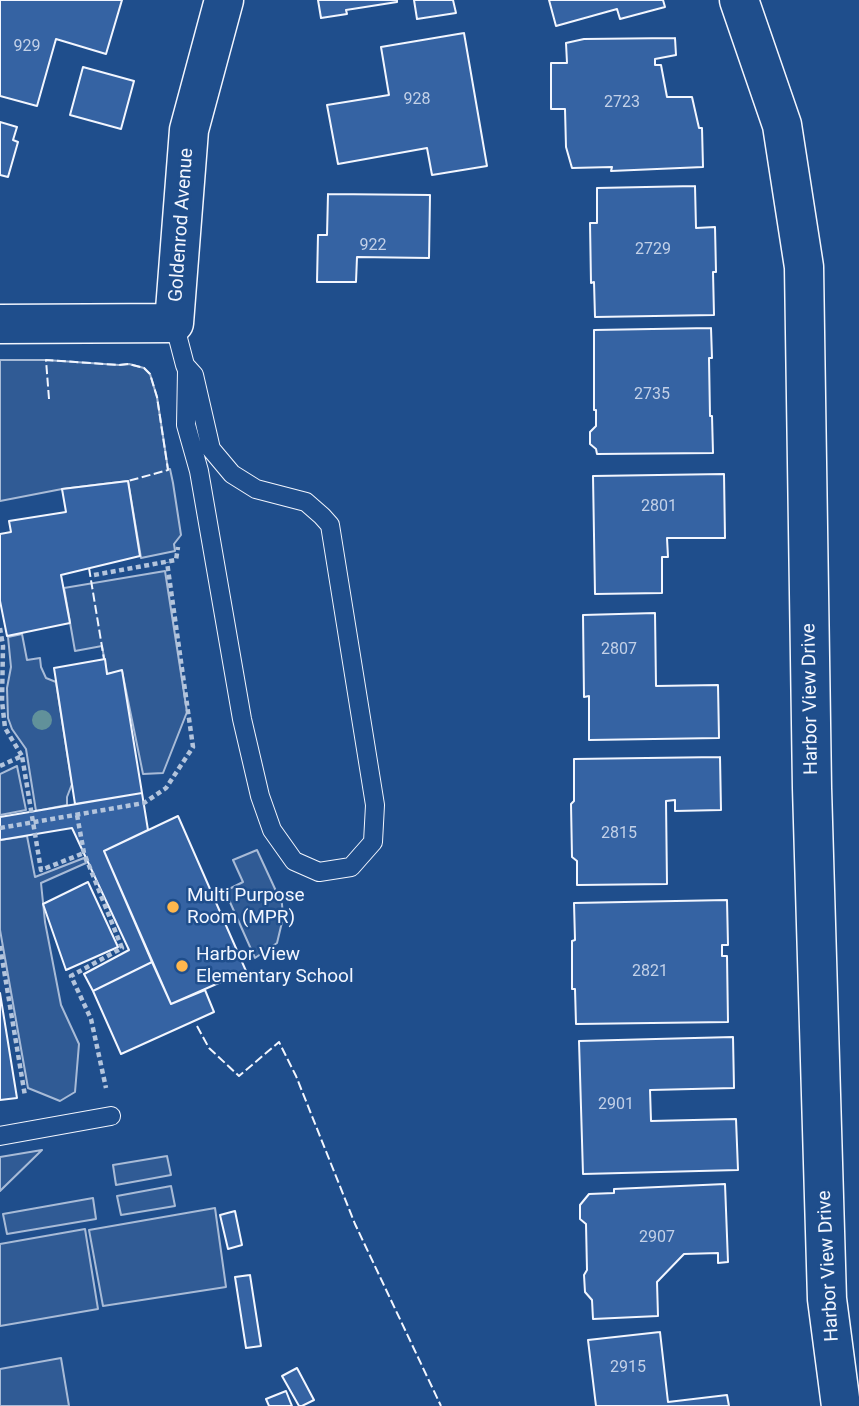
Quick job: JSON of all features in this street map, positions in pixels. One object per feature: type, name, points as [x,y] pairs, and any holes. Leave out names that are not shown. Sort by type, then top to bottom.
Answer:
[{"type":"street","name":"Goldenrod Avenue","points":[[0,324],[174,323],[189,130],[225,0]]},
{"type":"street","name":"Harbor View Drive","points":[[739,0],[782,125],[804,267],[812,788],[827,1299],[841,1406]]},
{"type":"lane","points":[[174,323],[186,368],[186,425],[199,471],[242,719],[260,796],[272,830],[294,861],[319,872],[351,867],[373,842],[375,805],[330,525],[306,502],[256,489],[232,474],[211,449],[194,375],[186,368]]},
{"type":"lane","points":[[0,1136],[111,1116]]},
{"type":"path","points":[[94,575],[176,560],[178,548]]},
{"type":"path","points":[[0,828],[144,803],[166,788],[193,747],[167,562]]},
{"type":"path","points":[[0,628],[5,728],[22,756],[41,870],[84,853]]},
{"type":"path","points":[[0,766],[22,756]]},
{"type":"path","points":[[77,815],[84,853],[122,948],[71,976],[92,1019],[111,1116]]},
{"type":"path","points":[[0,946],[25,1096]]},
{"type":"shaded area","points":[[0,360],[129,364],[144,368],[150,374],[157,397],[181,535],[174,544],[175,551],[141,558],[128,481],[62,489],[0,501]]},
{"type":"shaded area","points":[[165,571],[187,712],[163,773],[143,774],[122,671],[107,674],[102,646],[75,651],[64,588]]},
{"type":"shaded area","points":[[22,634],[27,660],[40,658],[46,678],[56,682],[72,784],[67,805],[36,811],[26,749],[8,718],[7,688],[11,667],[8,637]]},
{"type":"shaded area","points":[[17,766],[26,810],[0,815],[0,774]]},
{"type":"shaded area","points":[[27,836],[35,877],[84,858],[86,863],[41,883],[45,922],[61,1005],[79,1044],[75,1092],[60,1101],[28,1088],[0,930],[0,840]]},
{"type":"shaded area","points":[[257,850],[282,904],[283,918],[277,943],[255,958],[225,891],[243,882],[233,860]]},
{"type":"shaded area","points":[[42,1150],[0,1191],[0,1157]]},
{"type":"shaded area","points":[[167,1156],[171,1175],[116,1185],[113,1165]]},
{"type":"shaded area","points":[[171,1186],[175,1206],[121,1215],[117,1196]]},
{"type":"shaded area","points":[[93,1198],[96,1219],[7,1234],[3,1214]]},
{"type":"shaded area","points":[[215,1208],[226,1287],[103,1306],[89,1230]]},
{"type":"shaded area","points":[[85,1229],[98,1309],[0,1326],[0,1244]]},
{"type":"shaded area","points":[[61,1358],[69,1406],[0,1406],[0,1369]]},
{"type":"building","points":[[0,0],[122,0],[106,54],[56,39],[37,106],[0,96]]},
{"type":"building","points":[[318,0],[397,2],[346,10],[347,14],[321,18]]},
{"type":"building","points":[[414,0],[453,0],[456,13],[417,19]]},
{"type":"building","points":[[549,0],[663,0],[665,7],[620,19],[617,9],[556,26]]},
{"type":"building","points":[[464,33],[487,166],[432,175],[427,148],[338,164],[327,105],[389,95],[381,47]]},
{"type":"building","points":[[675,38],[676,55],[655,59],[655,65],[661,65],[667,97],[692,97],[699,128],[702,128],[703,167],[611,171],[612,167],[572,168],[566,147],[565,109],[551,109],[551,63],[567,63],[566,43],[584,39]]},
{"type":"building","points":[[83,67],[134,81],[121,129],[70,115]]},
{"type":"building","points":[[0,122],[17,127],[13,140],[18,142],[8,177],[0,175]]},
{"type":"building","points":[[695,186],[696,228],[715,227],[714,315],[595,317],[594,282],[591,283],[590,223],[597,223],[597,188]]},
{"type":"building","points":[[328,194],[430,195],[429,258],[357,257],[356,282],[317,282],[318,235],[327,235]]},
{"type":"building","points":[[711,328],[712,358],[709,358],[713,453],[597,454],[590,444],[590,432],[596,426],[594,330]]},
{"type":"building","points":[[724,474],[725,538],[667,538],[668,557],[662,557],[662,593],[595,594],[593,476]]},
{"type":"building","points":[[128,481],[140,556],[61,575],[70,623],[7,636],[0,601],[0,534],[11,532],[9,521],[66,512],[62,489]]},
{"type":"building","points":[[655,613],[656,686],[718,685],[719,738],[589,740],[589,696],[584,697],[583,615]]},
{"type":"building","points":[[105,659],[107,674],[122,670],[142,793],[75,804],[54,668]]},
{"type":"building","points":[[720,757],[721,810],[675,811],[675,800],[666,801],[667,884],[577,885],[577,861],[572,857],[574,759]]},
{"type":"building","points":[[142,793],[148,830],[104,851],[152,962],[93,991],[84,974],[129,950],[72,828],[0,840],[0,817]]},
{"type":"building","name":"Multi Purpose Room (MPR)","points":[[178,816],[246,971],[171,1004],[104,851]]},
{"type":"building","points":[[88,882],[118,947],[66,970],[43,904]]},
{"type":"building","points":[[727,900],[728,945],[722,945],[722,956],[727,956],[728,1022],[576,1024],[575,989],[572,989],[574,903]]},
{"type":"building","points":[[152,962],[171,1004],[205,990],[214,1012],[121,1054],[93,991]]},
{"type":"building","points":[[0,993],[17,1098],[0,1100]]},
{"type":"building","points":[[733,1037],[734,1088],[650,1090],[651,1121],[736,1119],[738,1170],[583,1174],[579,1041]]},
{"type":"building","points":[[725,1184],[728,1262],[718,1263],[718,1253],[684,1254],[657,1282],[658,1316],[593,1319],[592,1300],[585,1292],[586,1224],[580,1219],[580,1205],[589,1194],[614,1193],[614,1189]]},
{"type":"building","points":[[235,1211],[242,1245],[228,1249],[220,1215]]},
{"type":"building","points":[[250,1275],[261,1346],[246,1348],[235,1277]]},
{"type":"building","points":[[660,1332],[668,1402],[727,1395],[729,1406],[596,1406],[588,1340]]},
{"type":"building","points":[[297,1368],[314,1400],[302,1406],[299,1406],[282,1376]]},
{"type":"building","points":[[286,1391],[292,1406],[269,1406],[266,1399]]},
{"type":"fence","points":[[49,399],[46,360],[129,364],[144,368],[150,374],[157,397],[168,470],[128,481]]},
{"type":"fence","points":[[89,568],[104,659]]},
{"type":"fence","points":[[197,1026],[209,1048],[239,1076],[279,1042],[296,1076],[355,1224],[441,1406]]},
{"type":"place","name":"Multi Purpose Room (MPR)","points":[[173,907]]},
{"type":"place","name":"Harbor View Elementary School","points":[[182,966]]}]
